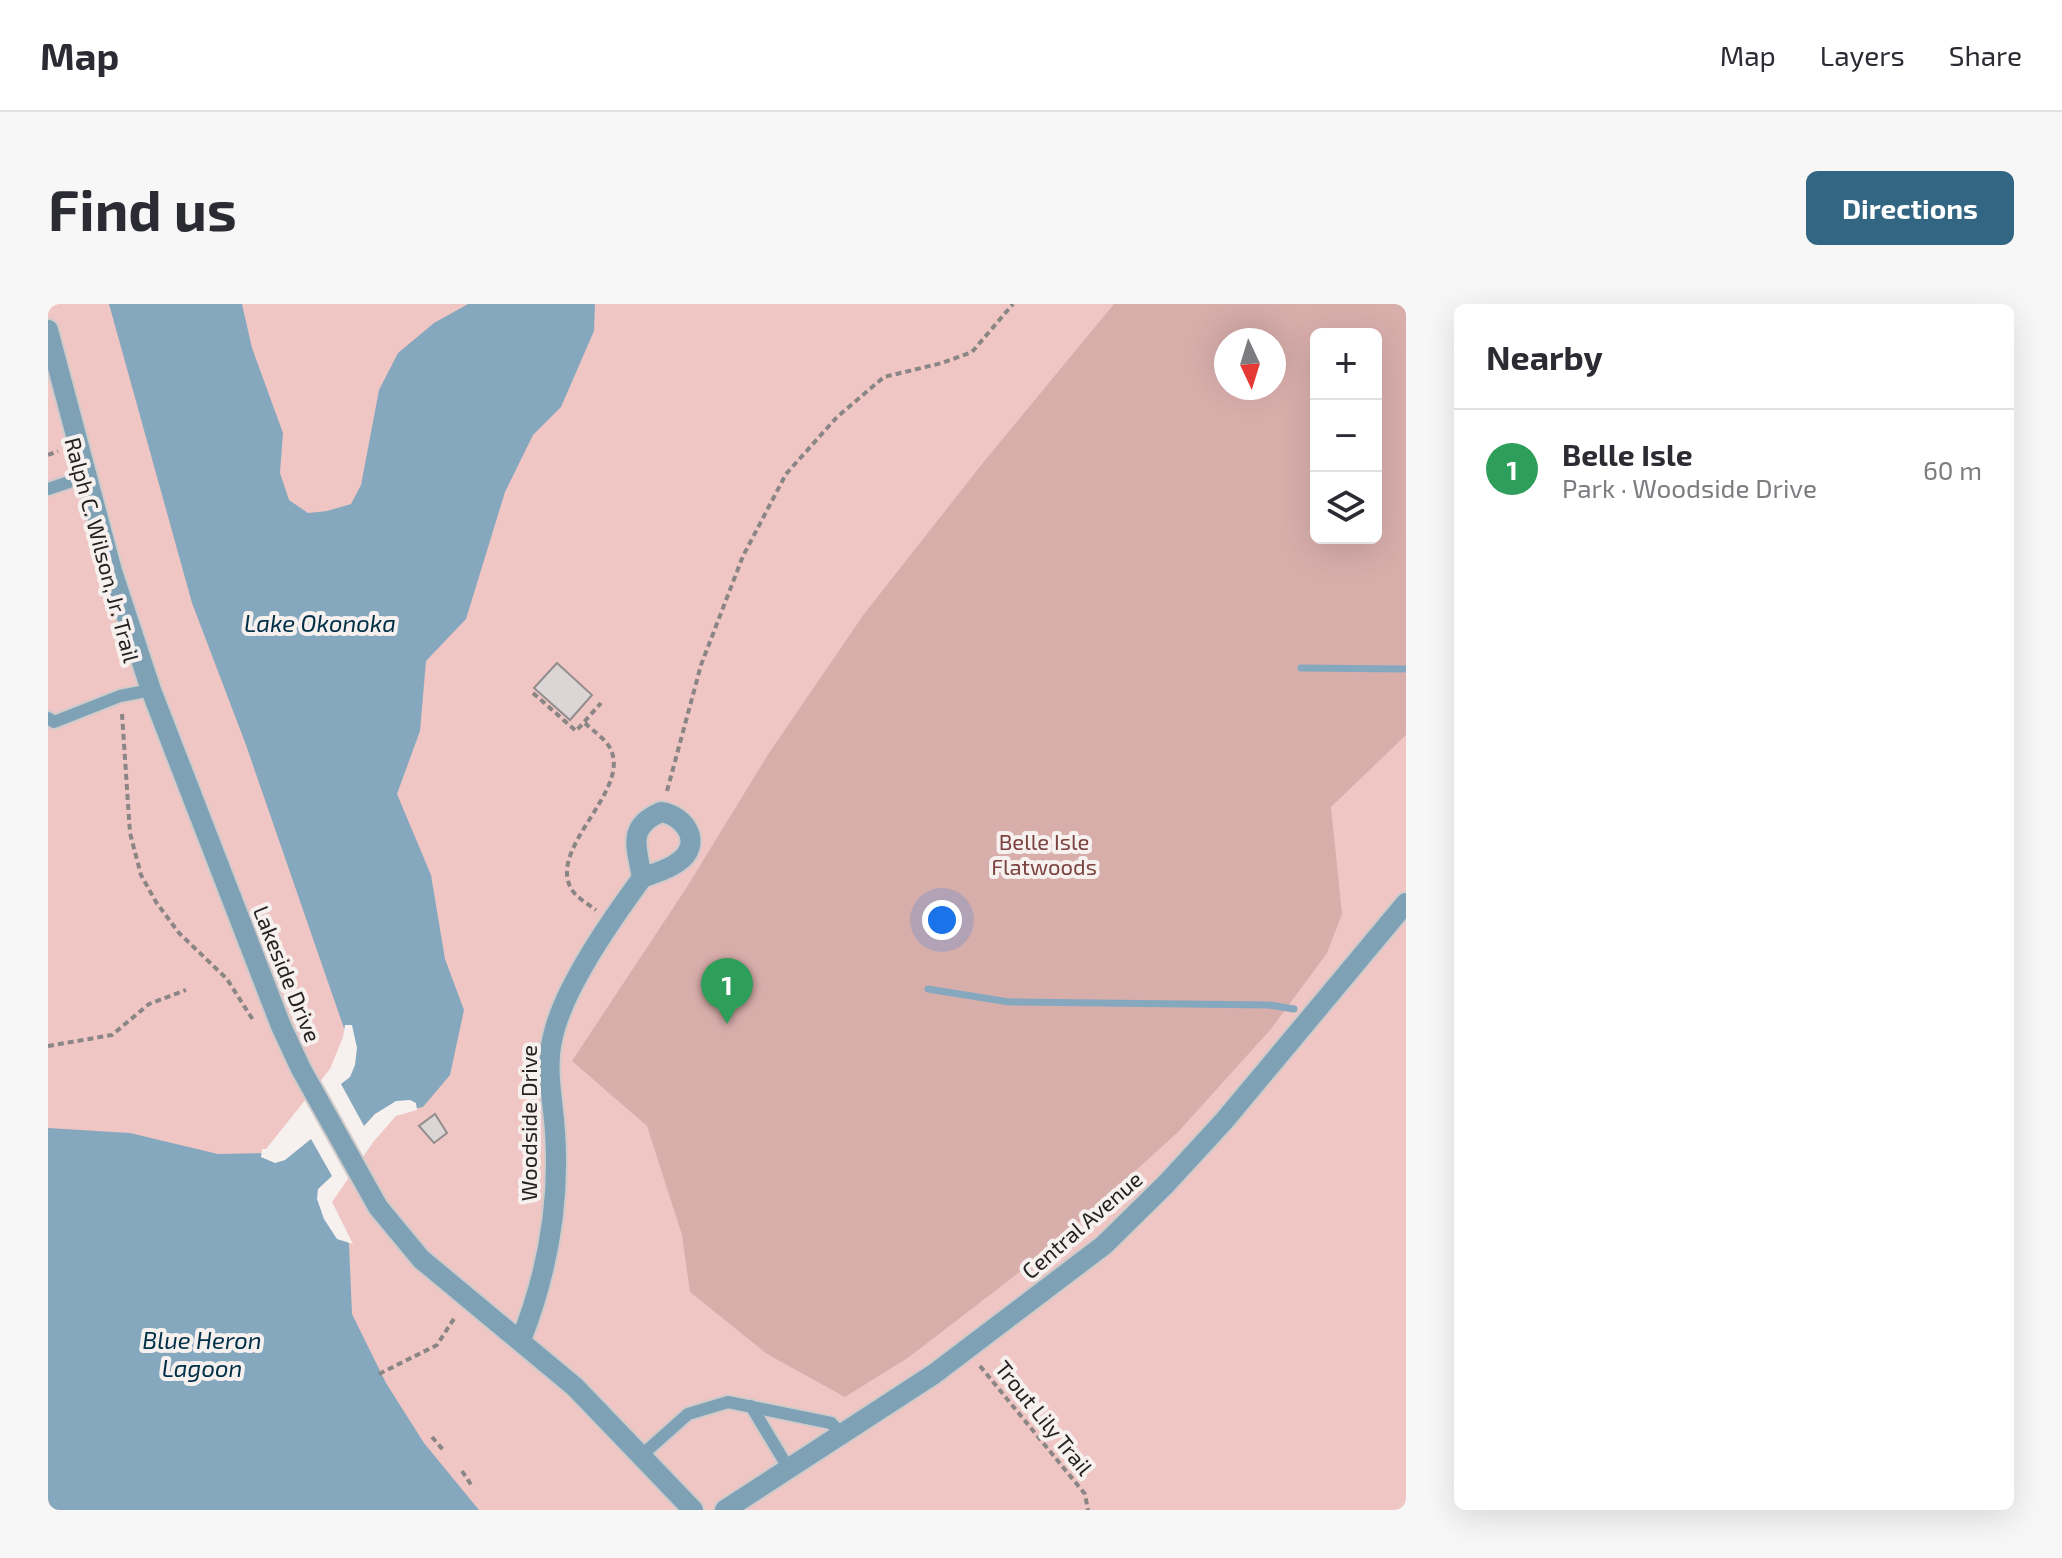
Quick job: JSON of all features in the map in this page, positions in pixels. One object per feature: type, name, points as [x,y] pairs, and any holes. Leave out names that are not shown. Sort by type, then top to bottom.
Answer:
[{"type":"street","name":"Lakeside Drive","points":[[48,330],[112,571],[151,690],[281,1026],[301,1069],[378,1207],[421,1259],[575,1387],[693,1510]]},
{"type":"street","points":[[642,878],[636,836],[643,822],[661,812]]},
{"type":"street","name":"Woodside Drive","points":[[521,1340],[538,1297],[552,1230],[555,1134],[549,1074],[553,1036],[565,1001],[610,921],[642,878],[681,861],[689,848],[690,834],[686,825],[673,814],[661,812]]},
{"type":"street","name":"Central Avenue","points":[[725,1510],[968,1350],[1104,1245],[1224,1121],[1406,903]]},
{"type":"lane","points":[[48,489],[87,476]]},
{"type":"lane","points":[[50,722],[120,696],[151,690]]},
{"type":"lane","points":[[642,1455],[688,1414],[728,1402],[831,1423],[842,1434]]},
{"type":"lane","points":[[751,1406],[789,1469]]},
{"type":"path","points":[[661,812],[701,665],[743,556],[786,474],[837,417],[884,377],[972,352],[1013,304]]},
{"type":"path","name":"Ralph C. Wilson, Jr. Trail","points":[[55,439],[66,482]]},
{"type":"path","points":[[48,455],[58,451]]},
{"type":"path","points":[[533,693],[576,731],[601,703]]},
{"type":"path","name":"Ralph C. Wilson, Jr. Trail","points":[[120,696],[130,833],[141,875],[179,933],[237,992],[258,1029]]},
{"type":"path","points":[[585,723],[610,746],[614,771],[579,838],[567,867],[568,880],[573,892],[610,921]]},
{"type":"path","points":[[48,1046],[112,1035],[149,1004],[186,990]]},
{"type":"path","points":[[379,1374],[437,1345],[455,1317]]},
{"type":"path","name":"Trout Lily Trail","points":[[968,1350],[1085,1494],[1088,1510]]},
{"type":"path","points":[[432,1437],[444,1451]]},
{"type":"path","points":[[462,1471],[472,1486]]},
{"type":"green space","points":[[48,304],[1406,304],[1406,1510],[48,1510]]},
{"type":"green space","name":"Belle Isle Flatwoods","points":[[1114,304],[1406,304],[1406,735],[1331,807],[1342,914],[1327,953],[1271,1029],[1178,1132],[1052,1247],[909,1357],[845,1397],[767,1354],[690,1292],[682,1235],[647,1126],[572,1061],[685,890],[769,753],[864,614]]},
{"type":"water","points":[[109,304],[242,304],[252,348],[283,433],[280,473],[289,500],[308,513],[351,504],[361,485],[379,390],[398,353],[434,323],[468,304],[595,304],[594,331],[561,407],[533,435],[505,492],[466,619],[426,661],[420,731],[397,794],[431,875],[445,959],[464,1010],[450,1075],[423,1107],[394,1112],[327,1202],[349,1244],[352,1314],[386,1383],[424,1443],[479,1510],[48,1510],[48,1128],[130,1133],[218,1154],[268,1153],[334,1071],[347,1037],[246,745],[192,603]]},
{"type":"pier","points":[[345,1025],[352,1025],[357,1048],[350,1077],[341,1084],[364,1126],[375,1114],[396,1101],[410,1100],[416,1103],[417,1110],[396,1116],[374,1141],[332,1202],[353,1244],[337,1239],[324,1219],[317,1199],[318,1189],[332,1176],[311,1139],[285,1160],[275,1163],[261,1157],[262,1149],[266,1149],[330,1069]]},
{"type":"building","points":[[557,663],[592,695],[570,720],[534,688]]},
{"type":"building","points":[[435,1114],[447,1133],[434,1143],[419,1126]]},
{"type":"waterway","points":[[1301,668],[1406,669]]},
{"type":"waterway","points":[[928,989],[1009,1002],[1269,1005],[1294,1009]]},
{"type":"place","name":"Belle Isle","points":[[727,1024]]},
{"type":"water label","name":"Lake Okonoka","points":[[320,624]]},
{"type":"water label","name":"Blue Heron Lagoon","points":[[202,1355]]}]
